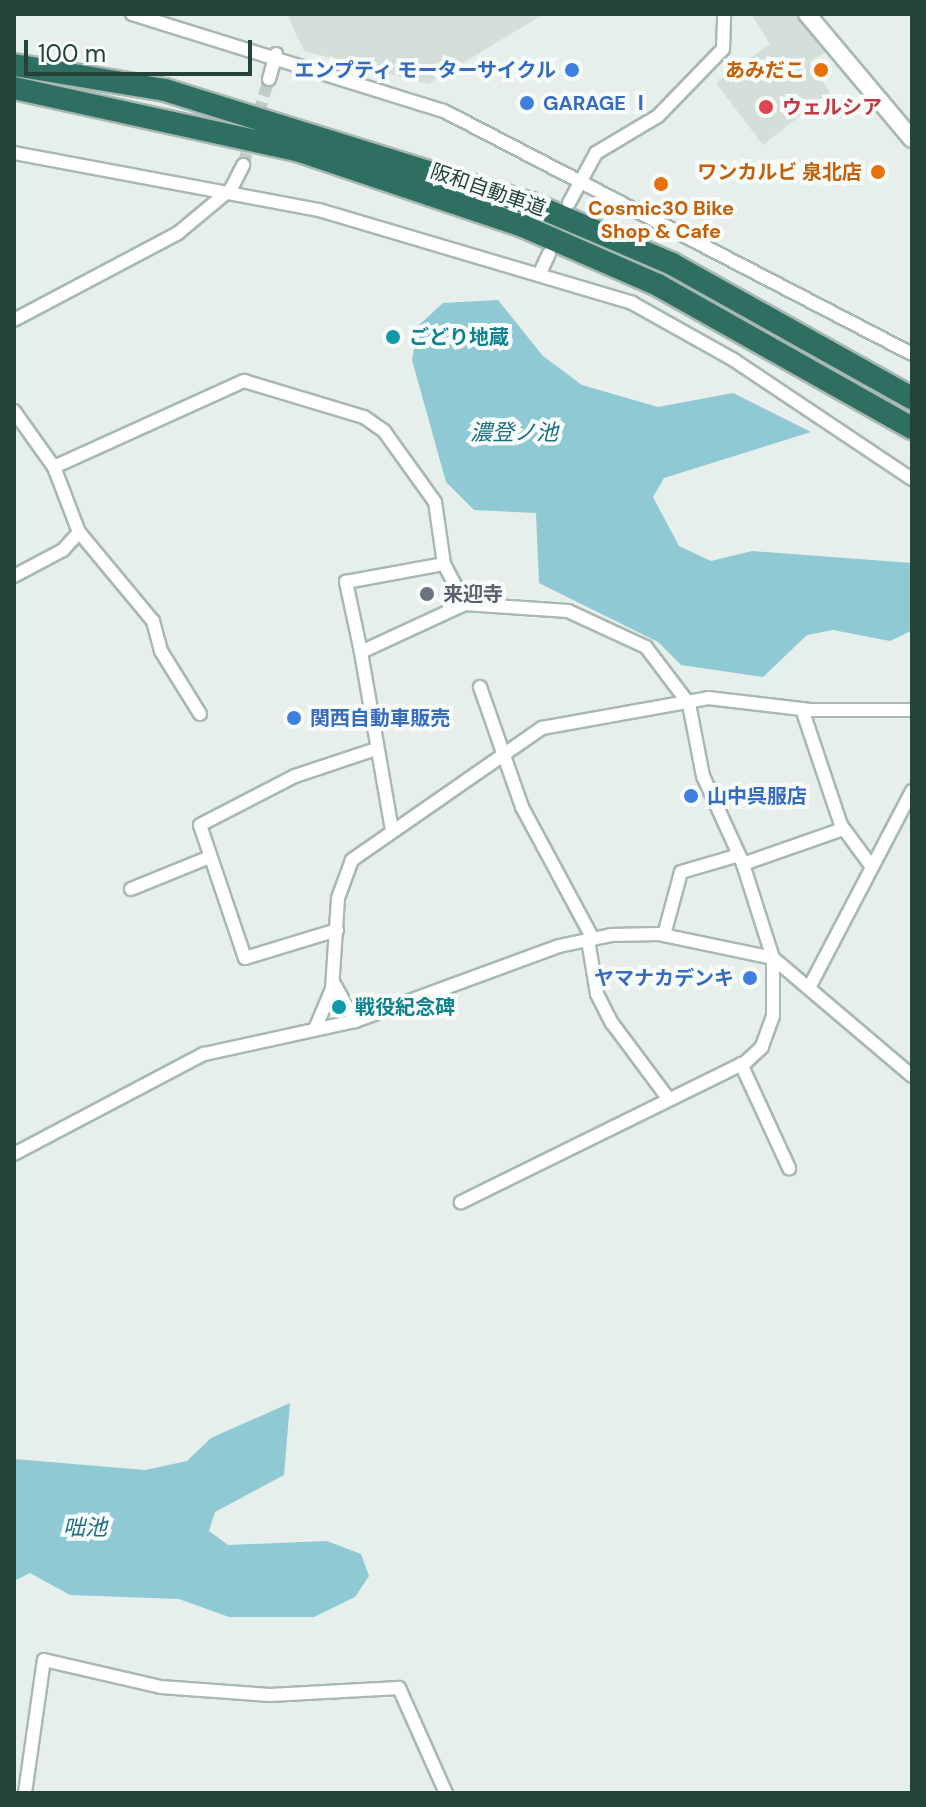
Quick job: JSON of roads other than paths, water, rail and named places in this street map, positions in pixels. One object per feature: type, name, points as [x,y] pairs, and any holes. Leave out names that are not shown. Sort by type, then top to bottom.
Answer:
[{"type":"highway","name":"阪和自動車道","points":[[14,65],[165,90],[532,204],[672,264],[912,398]]},
{"type":"highway","name":"阪和自動車道","points":[[14,88],[297,150],[523,226],[722,318],[912,428]]},
{"type":"main road","points":[[807,14],[912,139]]},
{"type":"street","points":[[132,14],[276,54],[444,111],[579,178],[912,354]]},
{"type":"street","points":[[569,203],[579,178],[596,153],[658,116],[723,49],[724,14]]},
{"type":"street","points":[[269,79],[276,54]]},
{"type":"street","points":[[14,153],[231,189],[632,303],[846,432],[912,479]]},
{"type":"street","points":[[14,320],[178,233],[231,189],[243,165]]},
{"type":"street","points":[[539,275],[549,254]]},
{"type":"street","points":[[54,467],[244,381],[364,417],[384,431],[435,502],[444,564],[465,604]]},
{"type":"street","points":[[14,411],[54,467],[79,532],[153,621],[161,651],[200,714]]},
{"type":"street","points":[[14,576],[63,550],[79,532]]},
{"type":"street","points":[[392,830],[346,582],[444,564]]},
{"type":"street","points":[[361,652],[465,604],[568,611],[646,647],[689,704],[703,776],[741,860],[773,958],[773,1016],[762,1047],[741,1064],[461,1202]]},
{"type":"street","points":[[480,687],[501,759],[547,862],[590,940],[607,1014],[668,1098]]},
{"type":"street","points":[[315,1029],[333,981],[338,898],[352,860],[542,728],[689,704],[708,698],[802,709],[912,710]]},
{"type":"street","points":[[802,709],[843,829],[872,867]]},
{"type":"street","points":[[337,930],[245,958],[210,857],[203,817],[376,749]]},
{"type":"street","points":[[810,986],[912,791]]},
{"type":"street","points":[[664,935],[681,872],[741,860],[843,829]]},
{"type":"street","points":[[131,889],[210,857]]},
{"type":"street","points":[[14,1154],[204,1054],[355,1021],[590,940],[664,935],[773,958],[810,986],[912,1076]]},
{"type":"street","points":[[333,981],[355,1021]]},
{"type":"street","points":[[741,1064],[789,1168]]},
{"type":"street","points":[[25,1793],[44,1660],[161,1687],[270,1695],[399,1688],[446,1793]]},
{"type":"water","name":"濃登ノ池","points":[[498,300],[543,356],[582,385],[658,407],[733,393],[811,432],[664,478],[653,497],[679,546],[711,561],[752,551],[912,563],[911,631],[890,641],[833,630],[807,635],[763,677],[681,665],[658,642],[539,583],[536,513],[474,510],[446,482],[412,360],[418,326],[443,303]]},
{"type":"water","name":"咄池","points":[[290,1403],[284,1475],[215,1512],[209,1531],[228,1545],[327,1541],[361,1554],[369,1576],[355,1597],[314,1617],[229,1617],[179,1599],[70,1595],[30,1573],[14,1581],[14,1459],[145,1470],[187,1461],[211,1438]]},
{"type":"tunnel","points":[[243,165],[269,79]]},
{"type":"place","name":"エンプティ モーターサイクル","points":[[572,70]]},
{"type":"place","name":"あみだこ","points":[[821,70]]},
{"type":"place","name":"GARAGE Ⅰ","points":[[527,103]]},
{"type":"place","name":"ウェルシア","points":[[766,107]]},
{"type":"place","name":"ワンカルビ 泉北店","points":[[878,172]]},
{"type":"place","name":"Cosmic30 Bike Shop & Cafe","points":[[661,184]]},
{"type":"place","name":"ごどり地蔵","points":[[393,337]]},
{"type":"place","name":"来迎寺","points":[[427,594]]},
{"type":"place","name":"関西自動車販売","points":[[294,718]]},
{"type":"place","name":"山中呉服店","points":[[691,796]]},
{"type":"place","name":"ヤマナカデンキ","points":[[750,978]]},
{"type":"place","name":"戦役紀念碑","points":[[339,1007]]}]
